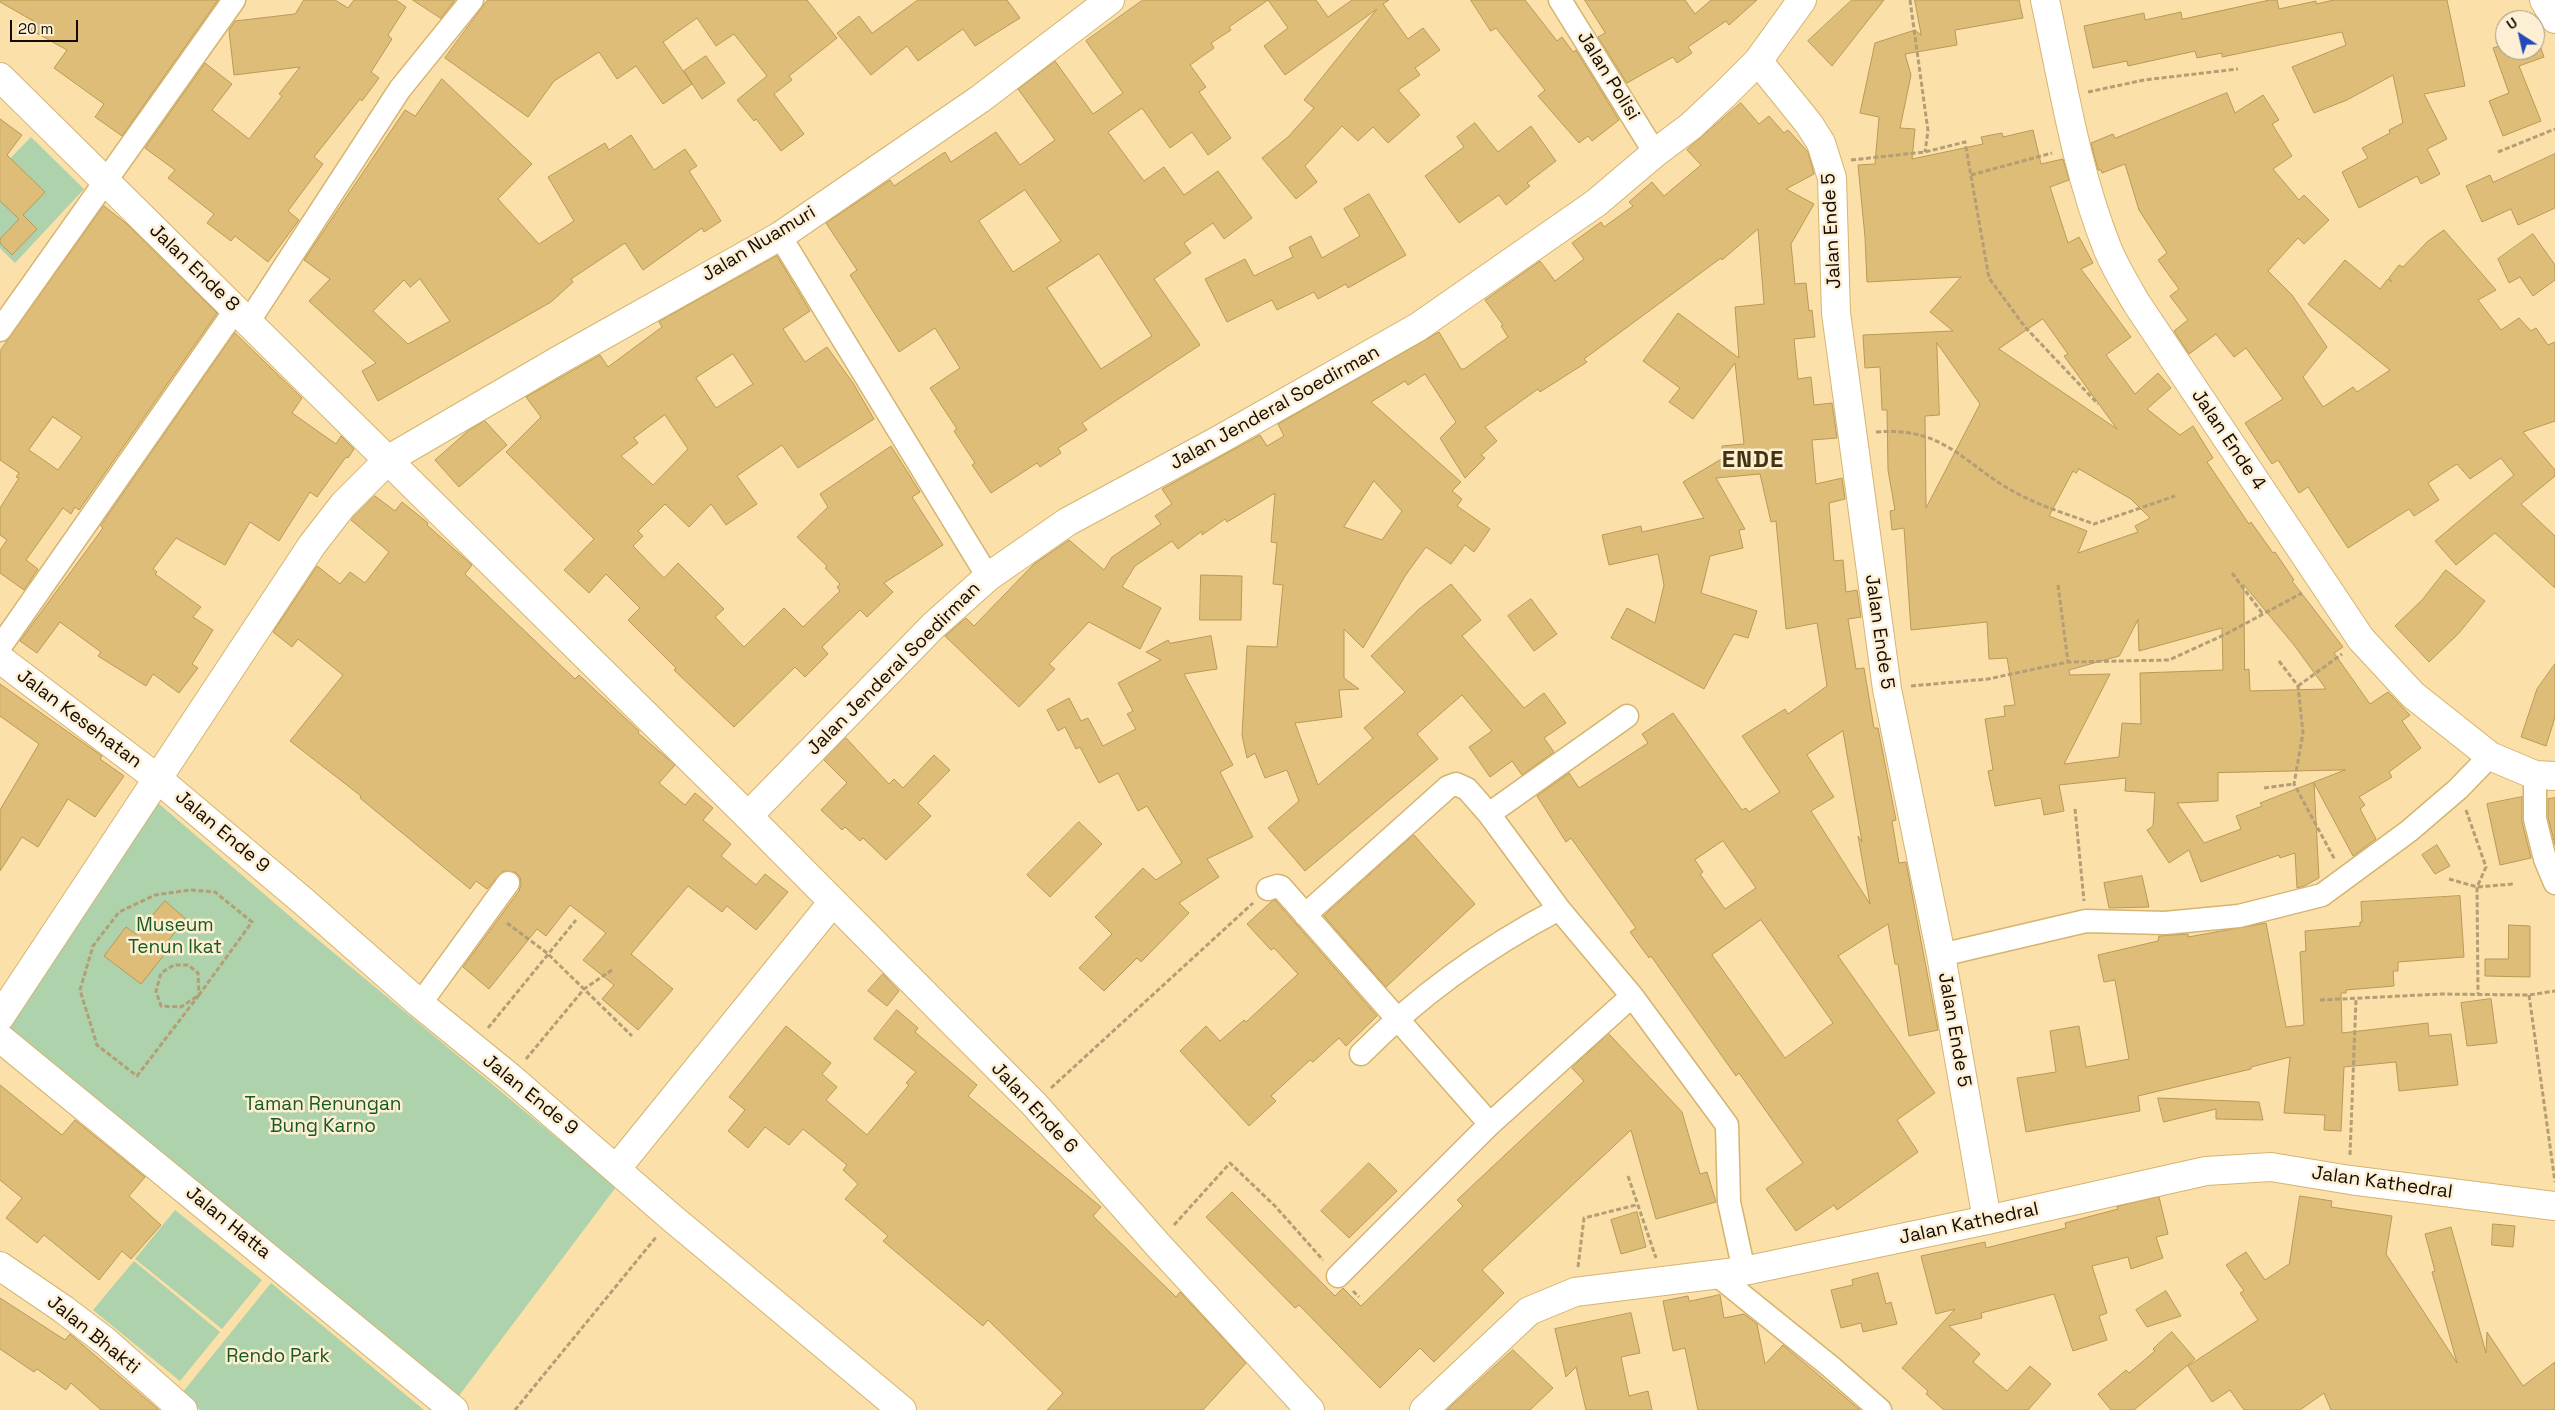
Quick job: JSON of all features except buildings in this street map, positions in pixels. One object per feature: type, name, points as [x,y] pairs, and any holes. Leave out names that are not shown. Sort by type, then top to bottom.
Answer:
[{"type":"main road","name":"Jalan Jenderal Soedirman","points":[[748,816],[933,626],[988,577],[1042,537],[1076,517],[1232,433],[1418,327],[1596,204],[1655,153],[1691,126],[1758,61],[1802,0]]},
{"type":"main road","name":"Jalan Ende 4","points":[[2045,0],[2075,147],[2091,203],[2109,252],[2136,304],[2322,583],[2362,639],[2413,695],[2490,756],[2545,776]]},
{"type":"main road","points":[[2544,0],[2555,19]]},
{"type":"main road","name":"Jalan Nuamuri","points":[[0,1017],[312,545],[343,505],[389,459],[559,360],[780,236],[929,132],[980,99],[1107,1]]},
{"type":"main road","name":"Jalan Ende 5","points":[[1758,61],[1809,124],[1820,143],[1832,178],[1836,313],[1887,689],[1941,955],[1987,1220]]},
{"type":"main road","name":"Jalan Ende 8","points":[[0,77],[106,184],[243,315],[389,459],[558,630],[748,816]]},
{"type":"main road","name":"Jalan Kesehatan","points":[[0,659],[158,779]]},
{"type":"main road","name":"Jalan Ende 9","points":[[158,779],[303,901],[420,1004],[617,1168],[672,1218],[902,1410]]},
{"type":"main road","name":"Jalan Ende 6","points":[[748,816],[832,903],[1034,1104],[1156,1244],[1310,1410]]},
{"type":"main road","points":[[617,1168],[832,903]]},
{"type":"main road","name":"Jalan Hatta","points":[[0,1038],[454,1410]]},
{"type":"main road","name":"Jalan Kathedral","points":[[1424,1410],[1529,1311],[1575,1292],[1744,1271],[1987,1220],[2206,1171],[2272,1167],[2350,1180],[2555,1206]]},
{"type":"main road","name":"Jalan Bhakti","points":[[0,1266],[63,1309],[105,1341],[183,1410]]},
{"type":"street","points":[[0,330],[106,184],[234,0]]},
{"type":"street","points":[[0,647],[243,315],[400,89],[472,0]]},
{"type":"street","name":"Jalan Polisi","points":[[1560,0],[1655,153]]},
{"type":"street","points":[[780,236],[988,577]]},
{"type":"street","points":[[1489,814],[1626,716]]},
{"type":"street","points":[[1941,955],[2086,921],[2165,924],[2239,916],[2322,896],[2345,880],[2458,789],[2490,756]]},
{"type":"street","points":[[2545,776],[2535,819],[2545,859],[2555,883]]},
{"type":"street","points":[[1305,915],[1448,787],[1456,784],[1467,789],[1489,814],[1558,909],[1632,996],[1727,1125],[1729,1202],[1744,1271]]},
{"type":"street","points":[[420,1004],[508,883]]},
{"type":"street","points":[[1268,889],[1277,886],[1282,887],[1490,1124]]},
{"type":"street","points":[[1361,1054],[1396,1019],[1512,934],[1558,909]]},
{"type":"street","points":[[1338,1276],[1490,1124],[1632,996]]},
{"type":"street","points":[[1717,1275],[1831,1366],[1880,1410]]},
{"type":"path","points":[[1910,0],[1928,131],[1925,152]]},
{"type":"path","points":[[2066,97],[2144,80],[2238,69]]},
{"type":"path","points":[[2498,152],[2555,128]]},
{"type":"path","points":[[1828,163],[1925,152],[1965,142],[1989,278],[2025,327],[2098,404]]},
{"type":"path","points":[[1971,176],[2075,147]]},
{"type":"path","points":[[1852,435],[1898,430],[1943,442],[2019,494],[2094,524],[2175,496]]},
{"type":"path","points":[[2232,573],[2262,613]]},
{"type":"path","points":[[1887,689],[1988,679],[2068,662],[2169,660],[2226,634],[2262,613],[2322,583]]},
{"type":"path","points":[[2058,585],[2068,662]]},
{"type":"path","points":[[2298,686],[2362,639]]},
{"type":"path","points":[[2278,661],[2298,686],[2303,733],[2294,784],[2345,880]]},
{"type":"path","points":[[2264,788],[2294,784]]},
{"type":"path","points":[[2458,789],[2486,867],[2477,887],[2478,994]]},
{"type":"path","points":[[2075,809],[2086,921]]},
{"type":"path","points":[[2449,879],[2477,887],[2514,884]]},
{"type":"path","points":[[1034,1104],[1268,889]]},
{"type":"path","points":[[199,995],[137,1076],[98,1045],[80,990],[93,946],[119,912],[155,895],[190,890],[215,892],[252,922],[199,995],[181,1007],[161,1006],[156,991],[161,973],[174,965],[188,965],[198,974],[199,995]]},
{"type":"path","points":[[489,910],[548,953],[632,1036]]},
{"type":"path","points":[[472,1048],[576,920]]},
{"type":"path","points":[[511,1078],[584,989],[612,970]]},
{"type":"path","points":[[2320,1000],[2478,994],[2529,995],[2555,991]]},
{"type":"path","points":[[2529,995],[2555,1186]]},
{"type":"path","points":[[2350,1180],[2356,999]]},
{"type":"path","points":[[1156,1244],[1230,1163],[1275,1206],[1338,1276]]},
{"type":"path","points":[[1628,1176],[1636,1206],[1664,1282]]},
{"type":"path","points":[[1575,1292],[1584,1218],[1636,1206]]},
{"type":"path","points":[[515,1410],[672,1218]]},
{"type":"green space","points":[[31,137],[84,189],[15,263],[0,248],[0,169]]},
{"type":"green space","name":"Taman Renungan Bung Karno","points":[[158,803],[299,924],[616,1187],[458,1397],[1,1032]]},
{"type":"green space","points":[[175,1210],[262,1280],[222,1329],[135,1259]]},
{"type":"green space","points":[[134,1261],[220,1332],[180,1381],[93,1310]]},
{"type":"green space","name":"Rendo Park","points":[[271,1283],[424,1410],[200,1410],[182,1393]]},
{"type":"district","name":"ENDE","points":[[1753,460]]},
{"type":"park label","name":"Museum Tenun Ikat","points":[[175,937]]}]
